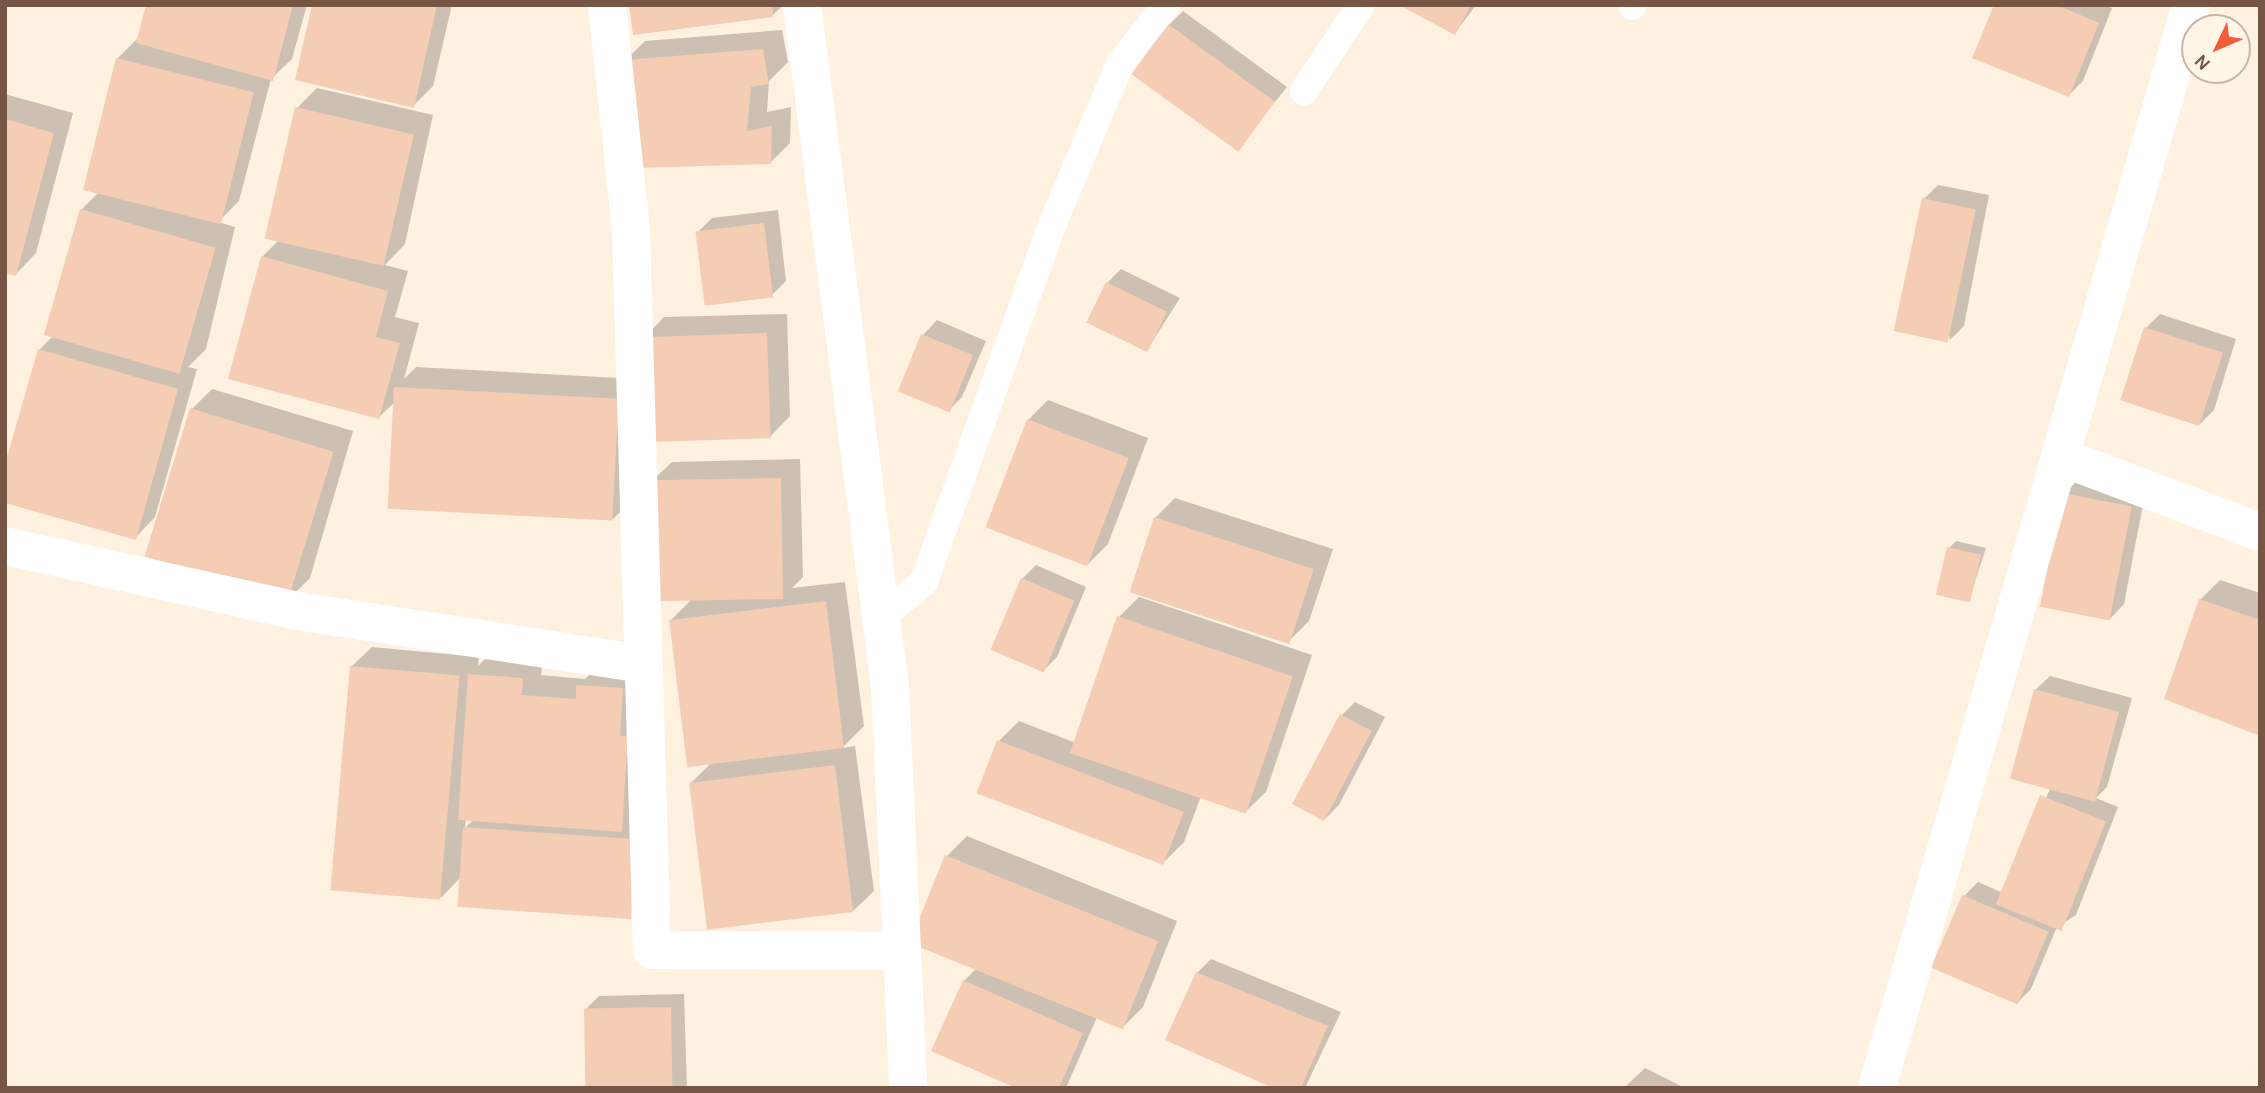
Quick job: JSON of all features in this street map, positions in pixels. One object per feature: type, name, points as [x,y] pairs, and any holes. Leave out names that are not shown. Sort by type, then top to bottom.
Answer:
[{"type":"street","points":[[607,5],[631,231],[652,950],[902,951]]},
{"type":"street","points":[[802,5],[881,618],[908,1088]]},
{"type":"street","points":[[1877,1088],[2191,5]]},
{"type":"street","points":[[2060,457],[2260,532]]},
{"type":"street","points":[[5,546],[297,611],[643,664]]},
{"type":"lane","points":[[881,618],[924,582],[1052,225],[1120,64],[1166,5]]},
{"type":"lane","points":[[1304,91],[1360,5]]},
{"type":"building","points":[[146,5],[293,5],[273,81],[136,43]]},
{"type":"building","points":[[312,5],[437,5],[414,108],[295,80]]},
{"type":"building","points":[[629,5],[772,5],[773,17],[633,35]]},
{"type":"building","points":[[1399,5],[1471,5],[1455,35]]},
{"type":"building","points":[[1994,5],[2057,5],[2099,23],[2069,97],[1972,58]]},
{"type":"building","points":[[1168,24],[1275,102],[1238,152],[1132,74]]},
{"type":"building","points":[[763,49],[769,84],[751,87],[747,131],[772,126],[771,164],[632,168],[623,60]]},
{"type":"building","points":[[116,58],[254,92],[221,224],[83,190]]},
{"type":"building","points":[[295,107],[414,134],[384,266],[265,239]]},
{"type":"building","points":[[5,119],[54,133],[16,276],[5,273]]},
{"type":"building","points":[[1922,198],[1976,209],[1948,342],[1894,331]]},
{"type":"building","points":[[80,209],[216,248],[179,374],[44,335]]},
{"type":"building","points":[[764,223],[773,297],[705,306],[696,231]]},
{"type":"building","points":[[261,256],[388,291],[376,337],[400,343],[379,419],[228,379]]},
{"type":"building","points":[[1106,282],[1167,312],[1147,352],[1086,322]]},
{"type":"building","points":[[2144,327],[2223,353],[2199,426],[2120,400]]},
{"type":"building","points":[[767,333],[771,438],[646,442],[642,337]]},
{"type":"building","points":[[921,334],[973,355],[950,412],[898,391]]},
{"type":"building","points":[[38,349],[178,389],[136,540],[5,503],[5,464]]},
{"type":"building","points":[[394,387],[619,399],[612,521],[388,509]]},
{"type":"building","points":[[190,408],[333,452],[288,600],[145,556]]},
{"type":"building","points":[[1027,419],[1129,458],[1087,566],[985,527]]},
{"type":"building","points":[[781,478],[783,599],[652,601],[650,480]]},
{"type":"building","points":[[2062,493],[2132,507],[2110,620],[2040,607]]},
{"type":"building","points":[[1154,517],[1314,569],[1289,644],[1130,592]]},
{"type":"building","points":[[1947,547],[1981,555],[1970,603],[1936,595]]},
{"type":"building","points":[[1021,578],[1074,601],[1044,672],[991,650]]},
{"type":"building","points":[[2199,599],[2260,620],[2260,736],[2164,699]]},
{"type":"building","points":[[826,601],[844,748],[687,767],[669,620]]},
{"type":"building","points":[[1117,616],[1293,677],[1246,814],[1070,753]]},
{"type":"building","points":[[350,666],[460,676],[440,900],[330,890]]},
{"type":"building","points":[[468,674],[523,678],[522,695],[576,699],[576,685],[623,688],[620,736],[628,736],[622,832],[458,820]]},
{"type":"building","points":[[2034,689],[2119,712],[2095,802],[2010,779]]},
{"type":"building","points":[[1340,714],[1372,731],[1324,821],[1292,804]]},
{"type":"building","points":[[997,740],[1184,812],[1163,865],[977,793]]},
{"type":"building","points":[[835,765],[853,912],[707,930],[689,783]]},
{"type":"building","points":[[2040,795],[2106,822],[2062,931],[1996,904]]},
{"type":"building","points":[[463,827],[637,839],[631,919],[457,907]]},
{"type":"building","points":[[945,855],[1158,941],[1123,1029],[909,943]]},
{"type":"building","points":[[1962,895],[2049,932],[2018,1004],[1931,968]]},
{"type":"building","points":[[1196,972],[1328,1026],[1301,1088],[1273,1088],[1165,1040]]},
{"type":"building","points":[[963,980],[1083,1033],[1059,1088],[1016,1088],[931,1051]]},
{"type":"building","points":[[671,1007],[672,1088],[585,1088],[584,1009]]}]
